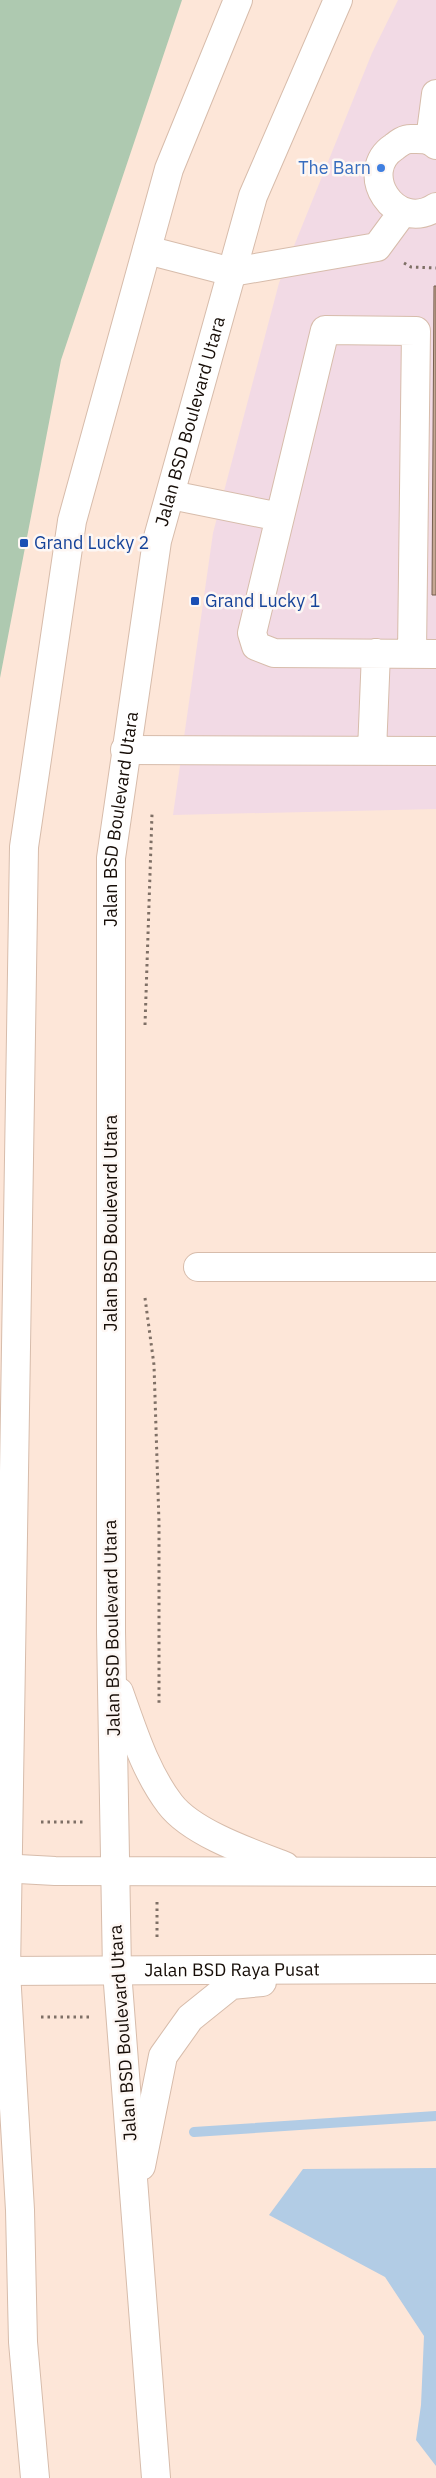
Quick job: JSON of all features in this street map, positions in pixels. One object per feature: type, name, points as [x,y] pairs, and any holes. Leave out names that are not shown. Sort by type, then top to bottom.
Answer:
[{"type":"main road","points":[[35,2478],[23,2342],[20,2210],[9,2018],[3,1971],[3,1869],[7,1822],[24,847],[72,521],[169,169],[238,0]]},
{"type":"main road","name":"Jalan BSD Boulevard Utara","points":[[156,2478],[117,1971],[112,1672],[111,858],[157,541],[253,196],[338,0]]},
{"type":"main road","points":[[436,94],[433,142],[406,139],[386,152],[378,174],[384,198],[402,213],[427,213],[436,207]]},
{"type":"main road","points":[[147,250],[232,272],[377,247],[402,213]]},
{"type":"main road","points":[[325,330],[416,331],[424,654],[376,653],[274,653],[256,646],[252,633],[325,330]]},
{"type":"main road","points":[[171,496],[280,517]]},
{"type":"main road","points":[[372,751],[376,653]]},
{"type":"main road","points":[[126,750],[436,751]]},
{"type":"main road","points":[[198,1267],[436,1267]]},
{"type":"main road","points":[[0,1646],[11,1613]]},
{"type":"main road","points":[[112,1672],[146,1766],[171,1806],[226,1843],[298,1871]]},
{"type":"main road","points":[[3,1869],[436,1872]]},
{"type":"main road","points":[[134,2197],[163,2056],[190,2018],[231,1985],[380,1969]]},
{"type":"main road","name":"Jalan BSD Raya Pusat","points":[[3,1971],[436,1969]]},
{"type":"main road","points":[[0,2129],[20,2210]]},
{"type":"path","points":[[145,1029],[152,813]]},
{"type":"path","points":[[144,1294],[154,1365],[159,1523],[159,1715]]},
{"type":"path","points":[[7,1822],[115,1822]]},
{"type":"path","points":[[156,1870],[158,1971]]},
{"type":"path","points":[[9,2018],[120,2016]]},
{"type":"shaded area","points":[[398,0],[436,0],[436,809],[173,815],[213,533],[279,283],[372,53]]},
{"type":"green space","points":[[0,0],[182,0],[61,360],[0,678]]},
{"type":"water","points":[[436,2168],[436,2466],[416,2440],[421,2405],[424,2336],[385,2277],[269,2215],[303,2169]]},
{"type":"building","points":[[434,286],[436,286],[436,595],[432,595]]},
{"type":"waterway","points":[[194,2132],[436,2116]]},
{"type":"place","name":"The Barn","points":[[381,168]]},
{"type":"place","name":"Grand Lucky 2","points":[[24,543]]},
{"type":"place","name":"Grand Lucky 1","points":[[195,601]]}]
